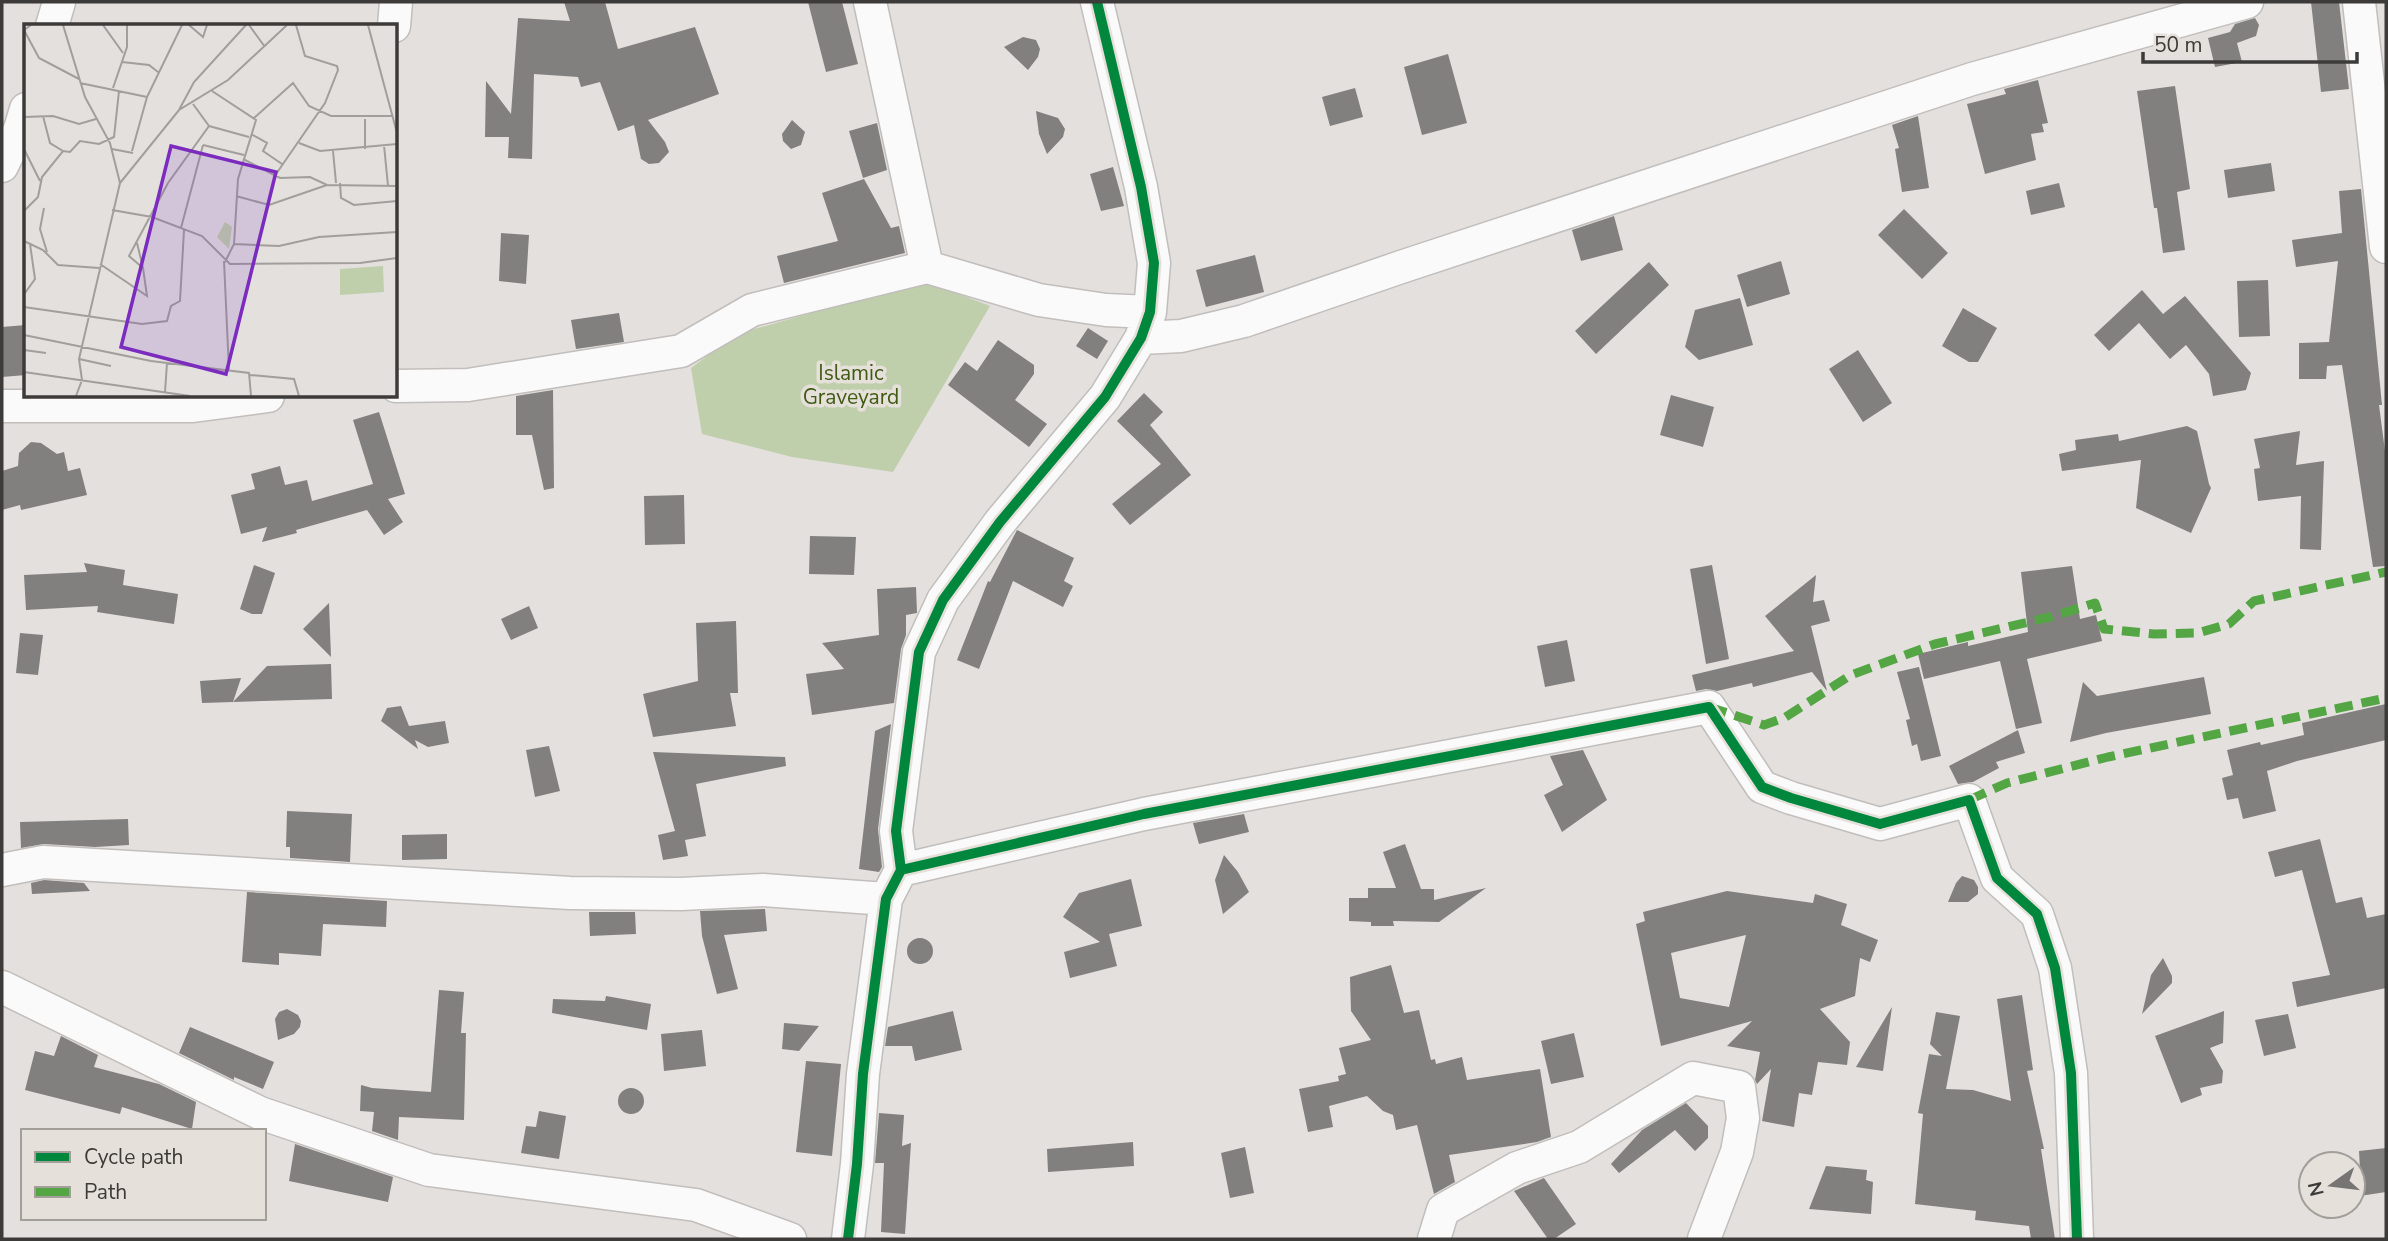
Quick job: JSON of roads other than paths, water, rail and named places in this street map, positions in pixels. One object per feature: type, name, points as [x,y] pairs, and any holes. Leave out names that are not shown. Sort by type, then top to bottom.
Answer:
[{"type":"street","points":[[394,24],[396,2]]},
{"type":"street","points":[[870,2],[927,267]]},
{"type":"street","points":[[848,1239],[857,1164],[863,1074],[886,899],[901,870],[896,831],[919,652],[943,600],[1000,522],[1105,397],[1146,325],[1154,263],[1121,98],[1097,2]]},
{"type":"street","points":[[397,386],[468,385],[681,351],[752,310],[927,267],[1039,300],[1106,310],[1181,335],[1244,321],[1972,79],[2247,2]]},
{"type":"street","points":[[2359,2],[2386,247]]},
{"type":"street","points":[[2,166],[24,116]]},
{"type":"street","points":[[2,406],[193,406],[260,397]]},
{"type":"street","points":[[901,870],[1144,814],[1709,707],[1762,787],[1791,798],[1880,824],[1969,800],[1997,878],[2037,914],[2055,968],[2071,1073],[2077,1239]]},
{"type":"street","points":[[2,870],[43,863],[570,893],[681,894],[763,890],[886,899]]},
{"type":"street","points":[[2,987],[260,1113],[429,1170],[696,1205],[790,1239]]},
{"type":"street","points":[[1410,1239],[1438,1225],[1517,1168],[1579,1147],[1693,1078],[1739,1087],[1743,1118],[1737,1152],[1704,1239]]},
{"type":"park label","name":"Islamic Graveyard","points":[[851,385]]}]
